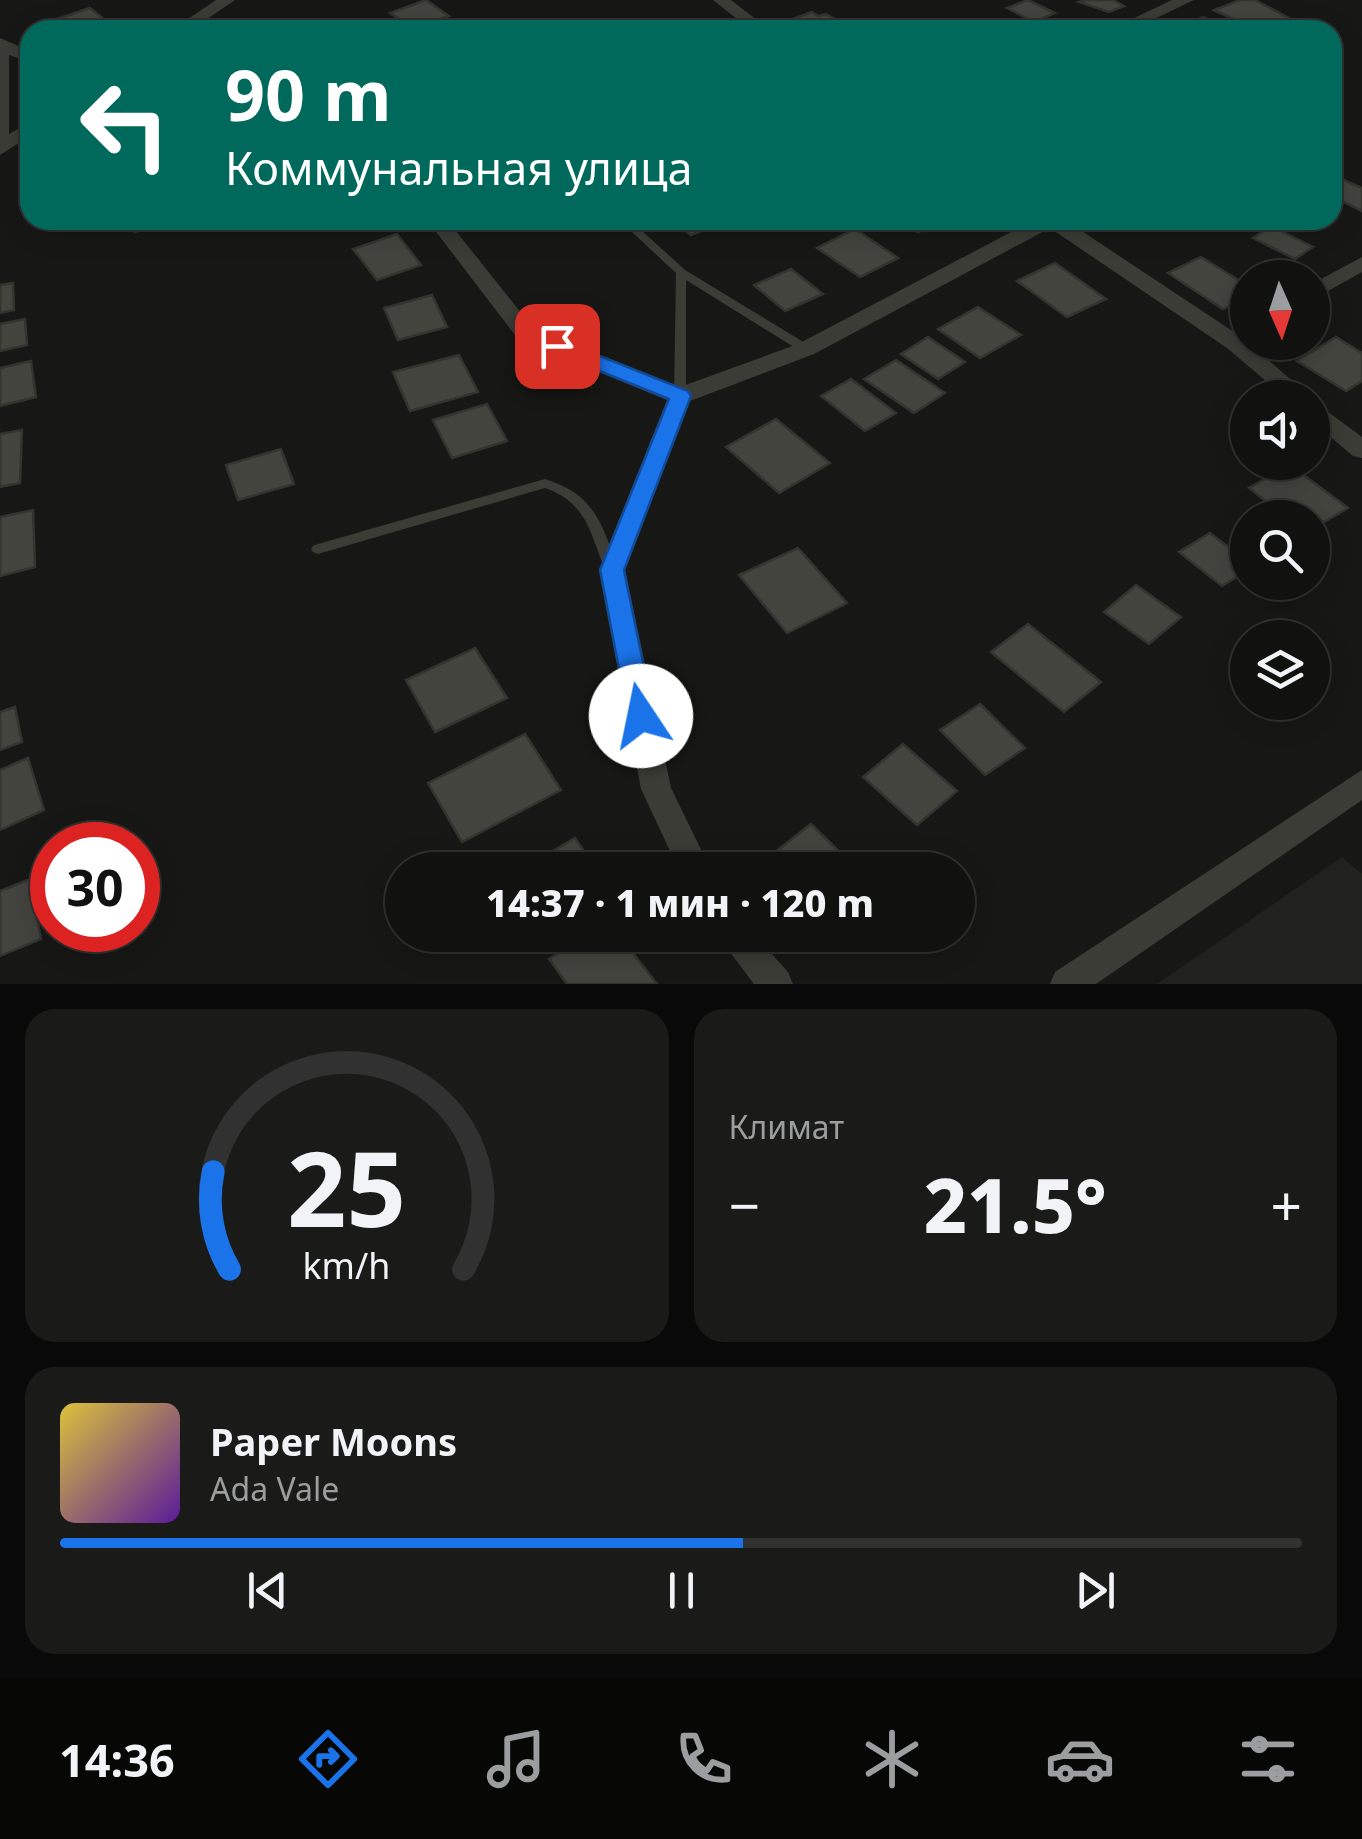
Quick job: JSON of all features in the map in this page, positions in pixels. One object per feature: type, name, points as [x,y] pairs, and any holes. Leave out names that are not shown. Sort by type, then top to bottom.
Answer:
[{"type":"street","points":[[196,20],[227,0]]},
{"type":"street","points":[[721,0],[748,20]]},
{"type":"street","points":[[1139,20],[1186,0]]},
{"type":"street","points":[[1,148],[2,45]]},
{"type":"street","points":[[445,230],[526,334],[680,396],[806,349],[1032,230]]},
{"type":"street","points":[[1067,230],[1230,332]]},
{"type":"street","points":[[1330,283],[1362,263]]},
{"type":"street","points":[[1262,360],[1282,380]]},
{"type":"street","points":[[680,396],[612,570],[656,790],[686,852]]},
{"type":"street","points":[[1330,423],[1362,450]]},
{"type":"street","points":[[1067,984],[1362,783]]},
{"type":"street","points":[[749,952],[776,984]]},
{"type":"lane","points":[[635,230],[681,272],[806,349]]},
{"type":"lane","points":[[680,396],[681,272]]},
{"type":"lane","points":[[318,549],[546,483],[567,489],[581,501],[612,570]]},
{"type":"shaded area","points":[[1342,857],[1362,874],[1362,984],[1157,984]]},
{"type":"building","points":[[426,0],[449,16],[401,20],[390,13]]},
{"type":"building","points":[[1028,0],[1055,13],[1030,20],[1007,8]]},
{"type":"building","points":[[1113,0],[1124,6],[1109,12],[1079,2]]},
{"type":"building","points":[[1240,0],[1255,0],[1292,20],[1235,20],[1214,10]]},
{"type":"building","points":[[90,8],[105,20],[54,20]]},
{"type":"building","points":[[812,12],[837,20],[795,20]]},
{"type":"building","points":[[1342,181],[1362,188],[1362,211],[1342,201]]},
{"type":"building","points":[[856,230],[898,258],[860,277],[817,248]]},
{"type":"building","points":[[1265,230],[1279,230],[1313,247],[1295,259],[1253,238]]},
{"type":"building","points":[[397,234],[421,265],[377,280],[353,249]]},
{"type":"building","points":[[1201,257],[1230,275],[1230,305],[1223,309],[1168,273]]},
{"type":"building","points":[[1055,263],[1106,299],[1067,317],[1017,281]]},
{"type":"building","points":[[791,269],[823,294],[785,311],[754,285]]},
{"type":"building","points":[[13,283],[14,310],[0,313],[0,285]]},
{"type":"building","points":[[432,295],[447,327],[398,340],[384,308]]},
{"type":"building","points":[[978,307],[1021,335],[980,358],[938,329]]},
{"type":"building","points":[[25,319],[27,345],[0,351],[0,324]]},
{"type":"building","points":[[928,337],[965,362],[938,379],[901,354]]},
{"type":"building","points":[[1336,337],[1362,353],[1362,381],[1346,391],[1297,361],[1330,360],[1330,341]]},
{"type":"building","points":[[459,355],[478,392],[410,411],[393,372]]},
{"type":"building","points":[[896,360],[945,393],[914,413],[864,379]]},
{"type":"building","points":[[31,361],[36,397],[0,406],[0,368]]},
{"type":"building","points":[[851,379],[896,413],[865,431],[821,396]]},
{"type":"building","points":[[487,404],[507,441],[452,458],[433,420]]},
{"type":"building","points":[[776,419],[830,463],[779,493],[726,447]]},
{"type":"building","points":[[22,430],[20,483],[0,487],[0,434]]},
{"type":"building","points":[[281,449],[294,484],[238,500],[226,465]]},
{"type":"building","points":[[1263,480],[1310,480],[1348,508],[1330,518],[1330,500],[1264,500],[1249,488]]},
{"type":"building","points":[[33,510],[35,567],[0,576],[0,517]]},
{"type":"building","points":[[1210,533],[1230,548],[1230,581],[1222,586],[1179,552]]},
{"type":"building","points":[[798,548],[847,603],[787,633],[739,575]]},
{"type":"building","points":[[1136,585],[1181,617],[1149,644],[1104,612]]},
{"type":"building","points":[[1028,624],[1101,682],[1064,712],[991,652]]},
{"type":"building","points":[[475,648],[507,698],[435,732],[406,680]]},
{"type":"building","points":[[980,704],[1025,748],[985,775],[940,730]]},
{"type":"building","points":[[15,707],[22,742],[0,750],[0,712]]},
{"type":"building","points":[[525,734],[561,790],[462,842],[428,783]]},
{"type":"building","points":[[903,744],[957,791],[917,825],[863,777]]},
{"type":"building","points":[[28,758],[44,810],[0,830],[0,770]]},
{"type":"building","points":[[811,824],[840,852],[775,852]]},
{"type":"building","points":[[575,838],[585,852],[551,852]]},
{"type":"building","points":[[30,879],[30,944],[0,956],[0,891]]},
{"type":"building","points":[[560,952],[632,952],[657,984],[567,984],[549,959]]},
{"type":"route","points":[[557,346],[680,396],[612,570],[641,716]]}]
